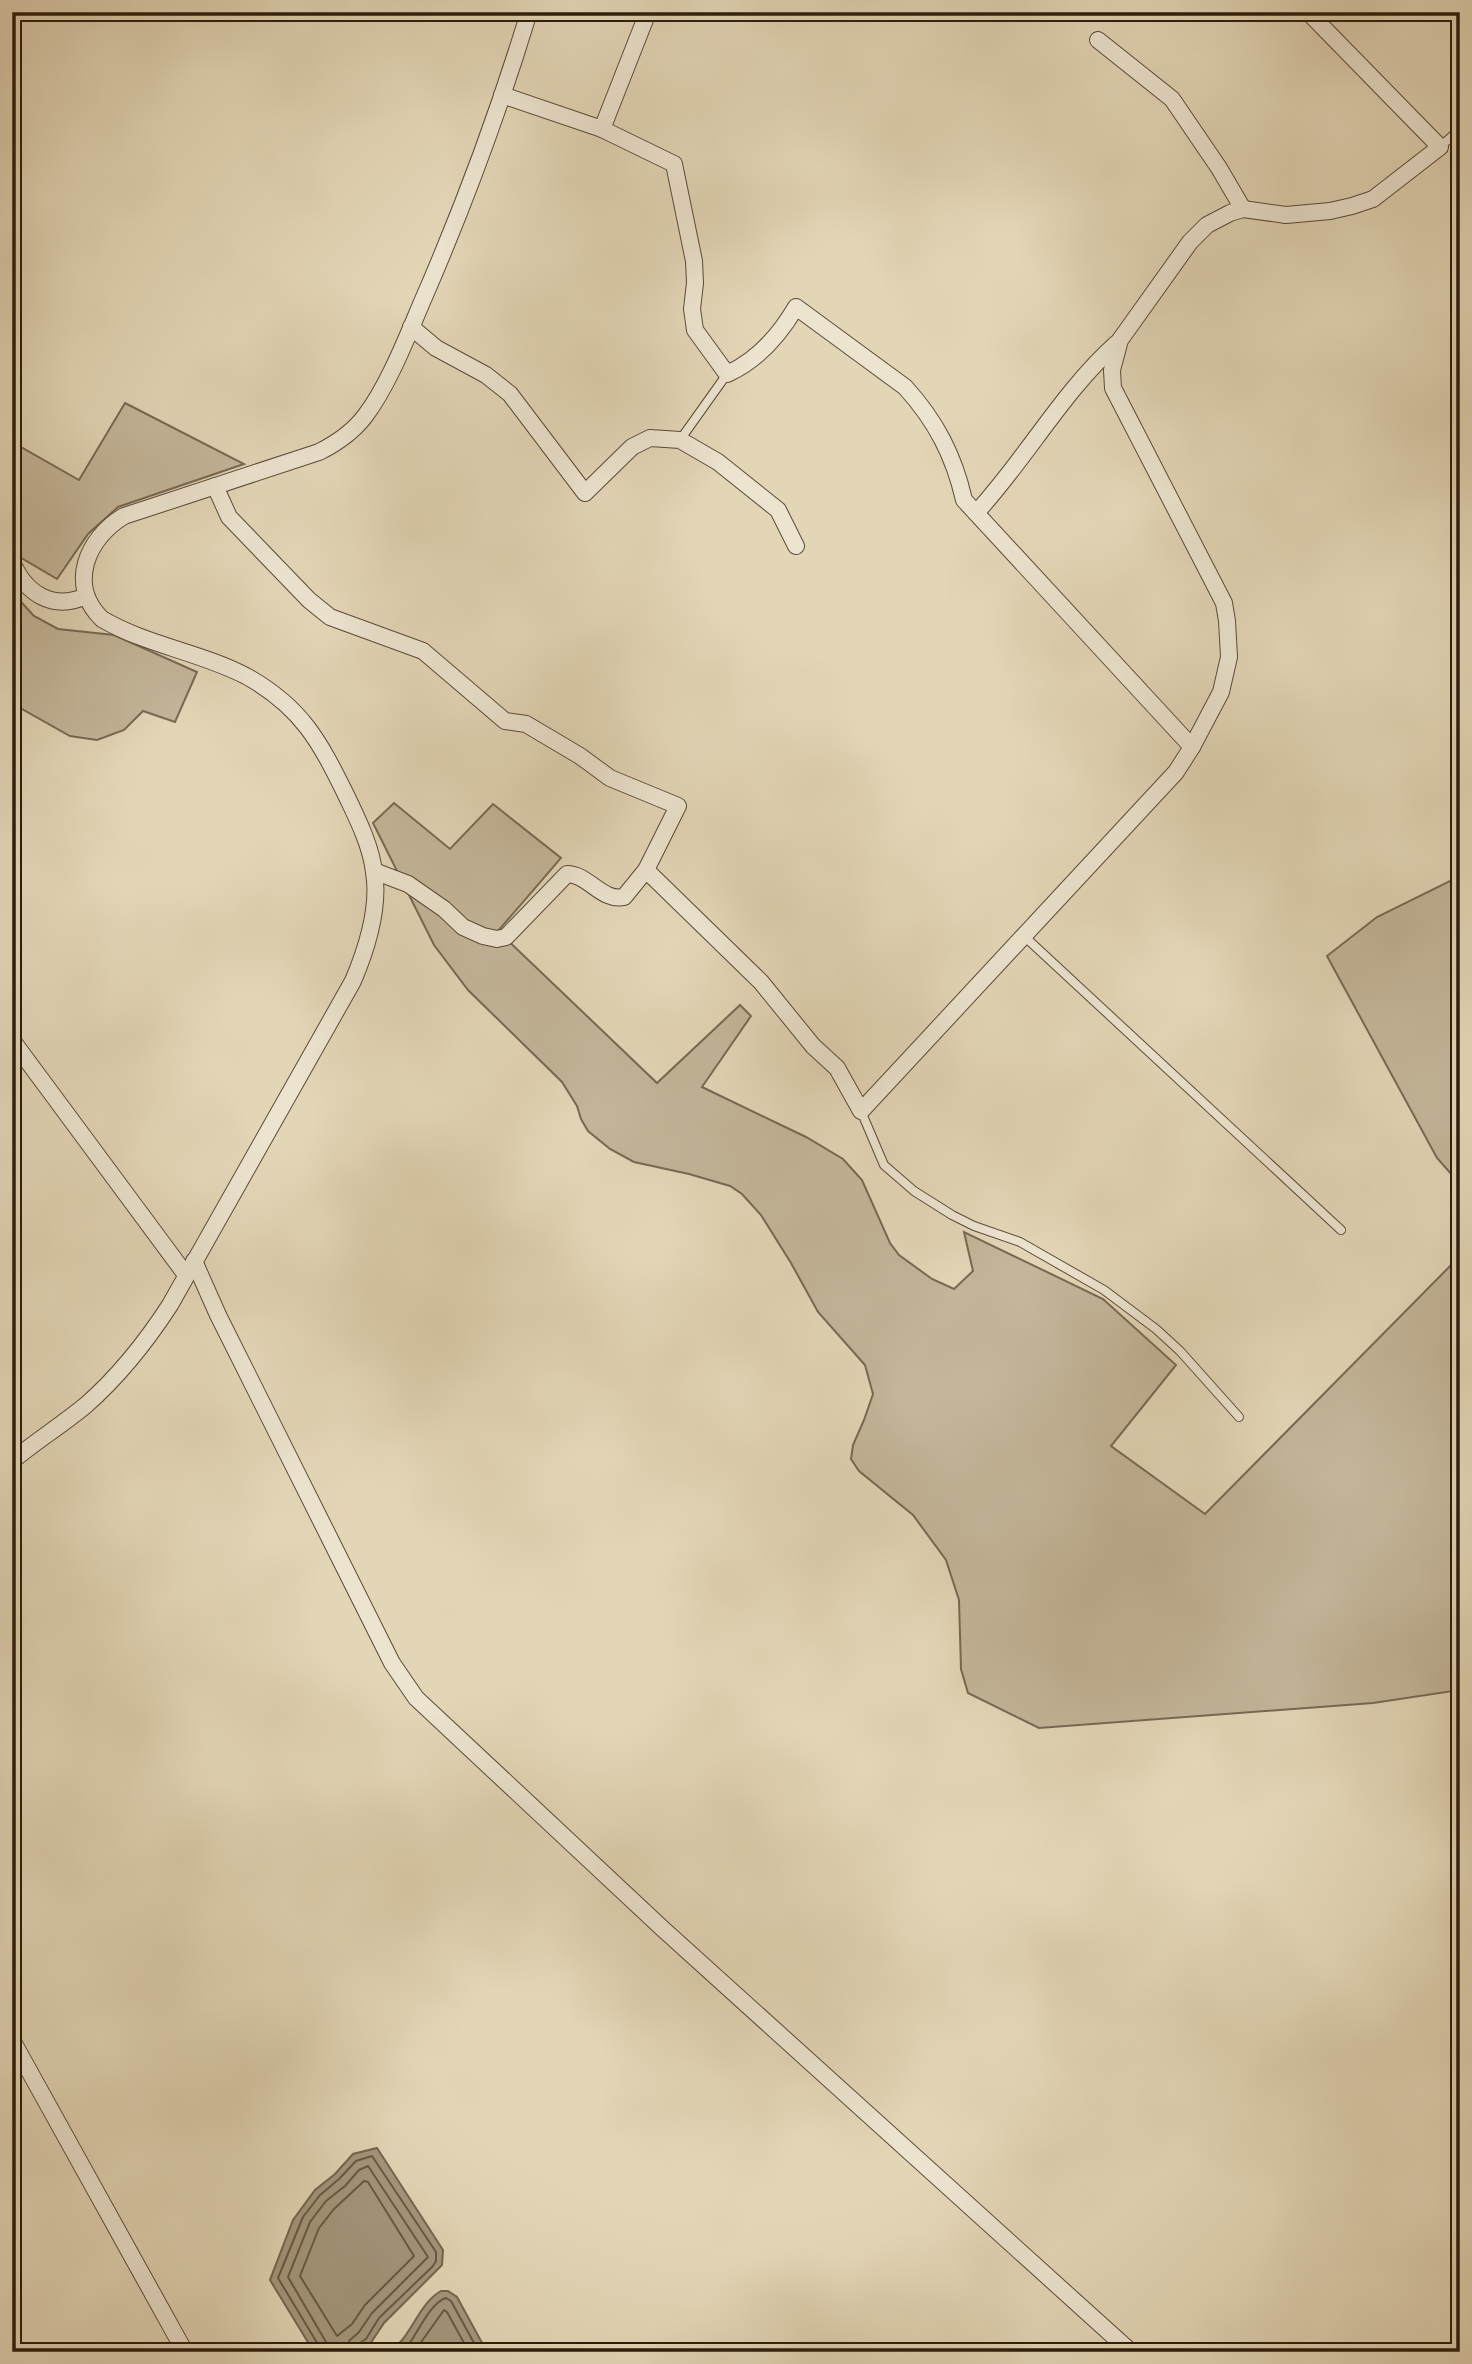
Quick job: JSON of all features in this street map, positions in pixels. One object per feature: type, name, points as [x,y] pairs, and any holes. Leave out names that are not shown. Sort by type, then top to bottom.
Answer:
[{"type":"street","points":[[12,1461],[77,1412],[116,1376],[156,1326],[353,981],[371,927],[374,871],[359,822],[320,742],[293,711],[262,686],[229,668],[111,624],[94,612],[86,596],[84,577],[89,555],[107,528],[134,512],[319,452],[351,432],[373,405],[438,265],[502,95],[529,12]]},
{"type":"street","points":[[602,129],[648,12]]},
{"type":"street","points":[[976,513],[1002,484],[1091,367],[1120,340],[1198,233],[1217,218],[1243,209],[1286,215],[1352,206],[1373,199],[1440,147],[1308,12]]},
{"type":"street","points":[[1098,40],[1172,99],[1243,209]]},
{"type":"street","points":[[502,95],[602,129],[674,164],[694,261],[692,309],[695,330],[727,374],[747,365],[768,346],[796,307],[905,387],[920,403],[944,438],[960,479],[964,500],[1192,747]]},
{"type":"street","points":[[411,327],[436,348],[486,375],[510,394],[585,493],[632,447],[650,438],[680,440],[718,462],[778,510],[796,546]]},
{"type":"street","points":[[646,870],[761,982],[813,1046],[836,1068],[861,1111],[1176,772],[1215,706],[1226,674],[1227,621],[1224,603],[1113,388],[1112,370],[1120,340]]},
{"type":"street","points":[[215,486],[229,517],[309,600],[330,617],[427,653],[505,721],[526,724],[580,756],[610,778],[678,806],[646,870],[624,897],[609,896],[575,874],[567,874],[506,937],[497,939],[463,928],[444,909],[408,884],[374,871]]},
{"type":"street","points":[[12,562],[23,582],[46,598],[59,603],[73,602],[86,596]]},
{"type":"street","points":[[12,1040],[190,1268],[218,1315],[392,1663],[416,1699],[663,1928],[1131,2352]]},
{"type":"street","points":[[12,2040],[185,2352]]},
{"type":"lane","points":[[1440,147],[1460,129]]},
{"type":"lane","points":[[680,440],[727,374]]},
{"type":"lane","points":[[1024,936],[1340,1230]]},
{"type":"lane","points":[[861,1111],[884,1165],[914,1191],[974,1226],[1020,1242],[1063,1265],[1121,1303],[1180,1351],[1239,1417]]},
{"type":"shaded area","points":[[125,403],[244,464],[118,507],[88,534],[57,579],[18,556],[12,546],[12,442],[79,480]]},
{"type":"shaded area","points":[[12,592],[34,616],[58,629],[114,635],[197,672],[175,722],[143,711],[124,730],[97,740],[70,736],[22,709],[12,696]]},
{"type":"shaded area","points":[[394,803],[450,849],[493,804],[561,858],[498,931],[657,1083],[740,1005],[751,1016],[702,1087],[806,1137],[843,1159],[862,1180],[890,1243],[899,1255],[932,1279],[954,1289],[973,1271],[964,1232],[1103,1299],[1176,1365],[1111,1446],[1205,1514],[1460,1256],[1460,1690],[1373,1703],[1039,1728],[968,1693],[961,1669],[959,1600],[946,1560],[913,1515],[859,1471],[851,1459],[853,1445],[873,1394],[865,1365],[818,1312],[761,1215],[742,1194],[730,1186],[634,1162],[610,1149],[588,1131],[562,1082],[468,990],[434,945],[373,823]]},
{"type":"shaded area","points":[[1460,876],[1460,1184],[1437,1158],[1327,956],[1377,917]]},
{"type":"water","points":[[377,2148],[443,2250],[442,2265],[384,2323],[370,2344],[356,2352],[314,2352],[270,2280],[293,2220],[315,2190],[335,2174],[353,2154]]},
{"type":"water","points":[[441,2291],[448,2291],[457,2297],[487,2352],[390,2352],[404,2338],[426,2304]]}]
